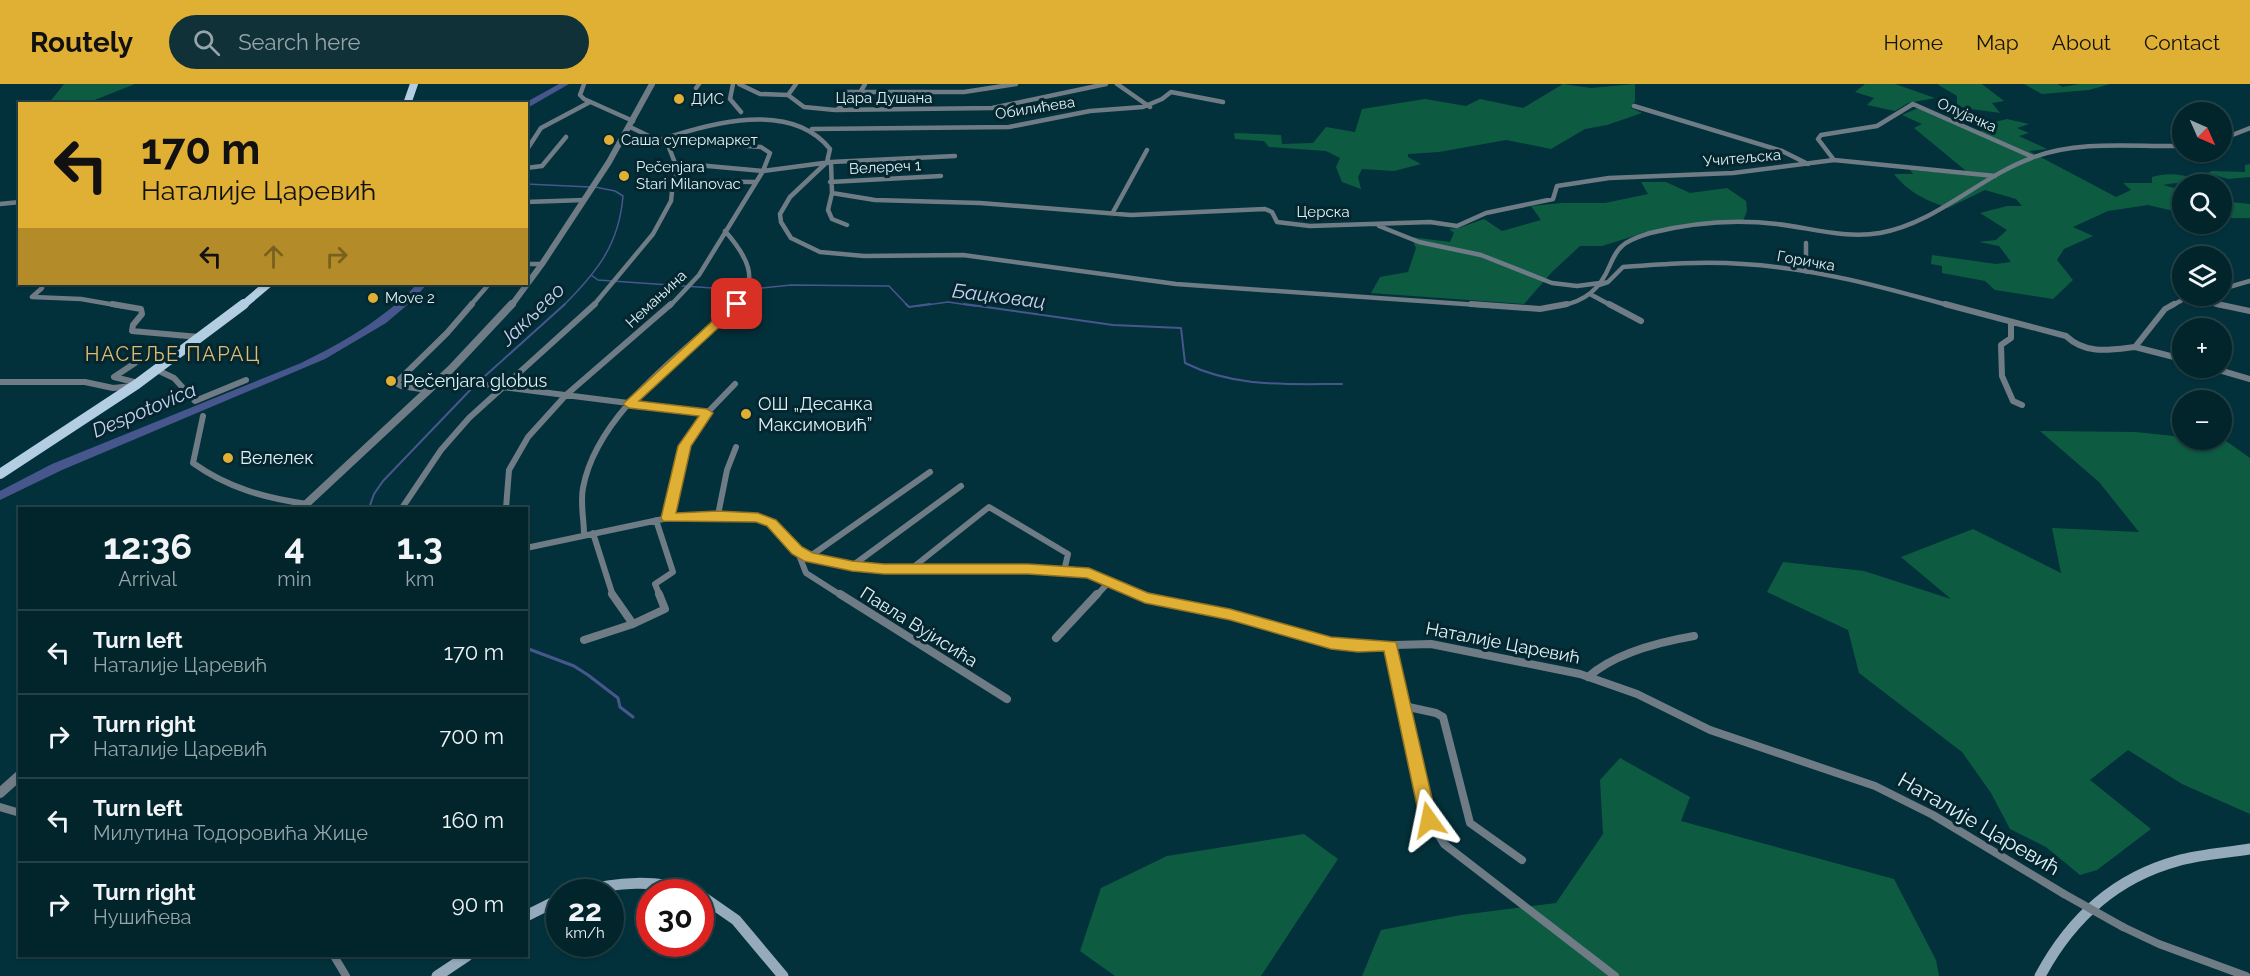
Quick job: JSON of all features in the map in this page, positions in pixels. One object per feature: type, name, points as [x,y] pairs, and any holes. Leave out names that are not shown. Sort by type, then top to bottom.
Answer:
[{"type":"main road","points":[[408,102],[414,84]]},
{"type":"main road","points":[[0,474],[157,370],[202,338],[267,285]]},
{"type":"main road","points":[[2040,976],[2055,948],[2070,928],[2097,902],[2129,880],[2179,861],[2250,849]]},
{"type":"main road","points":[[714,902],[736,919],[783,976]]},
{"type":"main road","points":[[528,915],[546,906]]},
{"type":"main road","points":[[437,976],[466,957]]},
{"type":"street","points":[[403,507],[441,450],[502,386],[597,302],[653,234],[671,201],[675,163],[668,145],[580,95],[584,84]]},
{"type":"street","points":[[528,282],[590,192],[632,124],[652,84]]},
{"type":"street","points":[[733,84],[730,99],[741,112]]},
{"type":"street","name":"Цара Душана","points":[[739,84],[760,94],[788,95],[804,107],[835,110],[992,108],[1106,84]]},
{"type":"street","points":[[747,89],[754,84]]},
{"type":"street","points":[[788,95],[796,84]]},
{"type":"street","points":[[835,110],[863,93],[865,84]]},
{"type":"street","points":[[843,92],[964,92],[1016,84]]},
{"type":"street","points":[[1117,84],[1150,107]]},
{"type":"street","name":"Обилићева","points":[[660,140],[713,123],[766,121],[809,130],[1009,127],[1088,112],[1150,107],[1172,92],[1223,102]]},
{"type":"street","points":[[528,147],[542,128],[590,102]]},
{"type":"street","name":"Олујачка","points":[[1834,160],[1818,139],[1821,135],[1877,126],[1913,104],[2033,157]]},
{"type":"street","points":[[1634,106],[1782,151],[1808,164]]},
{"type":"street","points":[[2232,135],[2250,128]]},
{"type":"street","points":[[809,130],[826,142],[830,149],[832,193],[828,210],[832,219],[847,225]]},
{"type":"street","points":[[528,168],[542,166],[566,137]]},
{"type":"street","points":[[660,140],[761,147],[770,153],[763,171]]},
{"type":"street","points":[[829,162],[790,197],[780,214],[781,222],[791,238],[810,249],[832,254],[963,255],[1176,284],[1526,309],[1567,304],[1590,294],[1600,284],[1618,248],[1635,237],[1651,233],[1750,222],[1841,234],[1881,233],[1915,221],[2033,157],[2072,148],[2172,146]]},
{"type":"street","points":[[1112,214],[1147,150]]},
{"type":"street","points":[[675,163],[763,171],[829,162],[956,156]]},
{"type":"street","name":"Учитељска","points":[[1501,209],[1553,199],[1557,186],[1571,183],[1609,178],[1733,173],[1834,160],[1995,176]]},
{"type":"street","name":"Немањина","points":[[506,507],[509,470],[518,452],[566,394],[603,361],[659,317],[699,275],[763,171]]},
{"type":"street","name":"Велереч 1","points":[[830,182],[941,176]]},
{"type":"street","points":[[674,181],[756,182]]},
{"type":"street","name":"Церска","points":[[832,193],[875,200],[980,203],[1149,216],[1265,209],[1272,212],[1277,222],[1282,224],[1310,226],[1430,222],[1457,226],[1501,209]]},
{"type":"street","points":[[528,202],[584,200]]},
{"type":"street","points":[[0,204],[18,202]]},
{"type":"street","points":[[1377,224],[1419,242],[1487,257],[1552,283],[1577,286],[1600,284]]},
{"type":"street","points":[[585,534],[584,488],[599,445],[629,404],[663,370],[707,333],[748,289],[751,280],[747,263],[726,231]]},
{"type":"street","points":[[1806,243],[1806,272]]},
{"type":"street","name":"Горичка","points":[[1600,284],[1608,282],[1623,267],[1673,263],[1759,265],[1806,272],[2066,336],[2074,345],[2089,351],[2135,347],[2172,356]]},
{"type":"street","points":[[528,264],[542,264]]},
{"type":"street","points":[[2232,286],[2250,281]]},
{"type":"street","points":[[42,285],[42,288],[32,297],[81,299],[141,309],[142,314],[133,325],[132,331],[202,338]]},
{"type":"street","points":[[428,390],[398,386],[396,383],[447,333],[488,285]]},
{"type":"street","points":[[203,416],[193,464],[211,478],[244,492],[305,506],[440,379],[503,314],[526,285]]},
{"type":"street","points":[[1590,294],[1641,321]]},
{"type":"street","points":[[2135,347],[2165,309],[2172,305]]},
{"type":"street","points":[[2225,306],[2250,311]]},
{"type":"street","points":[[2011,323],[2011,338],[2001,345],[2002,376],[2013,401],[2022,405]]},
{"type":"street","points":[[135,363],[114,377],[135,384]]},
{"type":"street","points":[[157,370],[174,378],[195,401],[246,380]]},
{"type":"street","points":[[2232,374],[2250,379]]},
{"type":"street","points":[[440,379],[707,413]]},
{"type":"street","points":[[0,382],[85,382],[113,388],[135,384]]},
{"type":"street","points":[[668,518],[684,446],[707,413],[735,384]]},
{"type":"street","points":[[718,516],[727,470],[736,447]]},
{"type":"street","points":[[809,557],[930,472]]},
{"type":"street","points":[[852,566],[961,486]]},
{"type":"street","points":[[911,569],[989,507],[1068,554],[1064,571]]},
{"type":"street","name":"Наталије Царевић","points":[[528,548],[668,518],[718,516],[758,518],[771,523],[797,550],[809,557],[852,566],[1089,573],[1145,598],[1230,615],[1331,643],[1358,646],[1431,644],[1588,677],[1637,694],[1710,730],[1875,786],[1933,815],[2122,927],[2159,944],[2246,976]]},
{"type":"street","points":[[584,640],[633,624],[665,609],[655,584],[673,572],[656,520]]},
{"type":"street","points":[[593,533],[613,596],[633,624]]},
{"type":"street","name":"Павла Вујисића","points":[[797,550],[806,573],[1007,699]]},
{"type":"street","points":[[1056,638],[1109,582]]},
{"type":"street","name":"Наталије Царевић","points":[[1588,677],[1595,670],[1607,664],[1652,646],[1676,638],[1694,636]]},
{"type":"street","points":[[1390,646],[1429,820],[1444,844],[1615,976]]},
{"type":"street","points":[[1404,706],[1436,713],[1443,717],[1470,823],[1522,860]]},
{"type":"street","points":[[0,793],[18,777]]},
{"type":"street","points":[[0,807],[18,812]]},
{"type":"street","points":[[335,957],[346,976]]},
{"type":"green space","points":[[64,84],[135,84],[90,102],[50,102]]},
{"type":"green space","points":[[1563,84],[1591,88],[1635,84],[1635,101],[1631,108],[1642,113],[1607,125],[1585,129],[1551,149],[1506,140],[1439,152],[1408,154],[1408,157],[1421,164],[1394,171],[1362,169],[1358,177],[1361,189],[1342,182],[1336,167],[1340,158],[1326,151],[1269,147],[1264,141],[1235,139],[1234,133],[1281,135],[1282,144],[1313,143],[1326,127],[1355,132],[1362,109],[1425,99],[1466,106],[1480,99],[1523,108]]},
{"type":"green space","points":[[1865,84],[1895,84],[1935,98],[1908,103],[1895,111],[1867,105],[1874,98],[1855,92]]},
{"type":"green space","points":[[1937,84],[1982,84],[2004,101],[1992,103],[2000,113],[1957,107],[1957,96]]},
{"type":"green space","points":[[2024,84],[2057,84],[2063,87],[2079,84],[2110,84],[2089,90],[2042,94]]},
{"type":"green space","points":[[1918,108],[1975,133],[1983,130],[1983,125],[2007,119],[2029,124],[2017,128],[2029,133],[2019,136],[2047,149],[2029,151],[2116,197],[2131,190],[2123,183],[2152,183],[2152,177],[2172,174],[2172,184],[2163,185],[2172,187],[2172,211],[2148,205],[2108,211],[2073,227],[2093,236],[2064,249],[2057,260],[2073,280],[2053,299],[1995,290],[1985,281],[1942,273],[1942,266],[1931,264],[1932,255],[1996,264],[2011,262],[1999,246],[1979,242],[1996,240],[2007,230],[1980,213],[2007,206],[2022,206],[2016,199],[1985,190],[1948,208],[1912,191],[1894,174],[1913,174],[1910,170],[1971,175],[1914,128],[1922,124],[1902,115]]},
{"type":"green space","points":[[2250,164],[2250,177],[2232,179],[2232,174],[2205,174],[2212,171],[2245,172],[2245,165]]},
{"type":"green space","points":[[1641,182],[1666,182],[1690,193],[1727,188],[1746,201],[1747,211],[1743,221],[1650,231],[1602,246],[1580,246],[1552,272],[1524,304],[1371,293],[1380,277],[1408,272],[1416,248],[1411,237],[1450,242],[1454,233],[1449,229],[1484,219],[1502,231],[1541,220],[1531,206],[1605,203],[1648,194]]},
{"type":"green space","points":[[2232,202],[2250,204],[2250,218],[2232,218]]},
{"type":"green space","points":[[2040,431],[2136,432],[2172,436],[2172,450],[2232,450],[2232,445],[2250,458],[2250,814],[2182,784],[2128,750],[2090,780],[2151,829],[2097,870],[2080,875],[2046,847],[2010,829],[1991,793],[1962,752],[1859,673],[1848,630],[1767,592],[1783,562],[1864,571],[1951,599],[1901,557],[1973,529],[2061,573],[2052,528],[2139,532],[2099,482]]},
{"type":"green space","points":[[1620,758],[1690,797],[1681,821],[1894,879],[1936,960],[1939,976],[1362,976],[1381,930],[1461,915],[1556,903],[1603,834],[1600,780]]},
{"type":"green space","points":[[1304,834],[1338,859],[1261,976],[1115,976],[1080,951],[1101,888],[1167,856]]},
{"type":"waterway","name":"Despotovica","points":[[528,104],[565,84]]},
{"type":"waterway","name":"Јакљево","points":[[528,184],[590,187]]},
{"type":"waterway","name":"Јакљево","points":[[591,275],[604,257],[617,229],[623,196],[615,191],[595,187]]},
{"type":"waterway","name":"Јакљево","points":[[564,305],[591,275]]},
{"type":"waterway","name":"Бацковац","points":[[591,275],[598,280],[741,290],[791,285],[889,286],[908,306]]},
{"type":"waterway","name":"Despotovica","points":[[0,496],[57,467],[321,357],[353,340],[383,320],[421,285]]},
{"type":"waterway","name":"Бацковац","points":[[919,306],[948,302],[975,306]]},
{"type":"waterway","name":"Бацковац","points":[[908,306],[930,304]]},
{"type":"waterway","name":"Бацковац","points":[[964,304],[1113,325],[1181,328],[1185,363],[1204,371],[1242,381],[1262,383],[1342,384]]},
{"type":"waterway","name":"Јакљево","points":[[369,507],[374,494],[383,481],[475,385],[564,305]]},
{"type":"waterway","name":"Јакљево","points":[[528,649],[574,666],[588,675],[618,698],[620,707],[633,717]]},
{"type":"place","name":"ДИС","points":[[679,99]]},
{"type":"place","name":"Саша супермаркет","points":[[609,140]]},
{"type":"place","name":"Pečenjara Stari Milanovac","points":[[624,176]]},
{"type":"place","name":"Move 2","points":[[373,298]]},
{"type":"place","name":"Pečenjara globus","points":[[391,381]]},
{"type":"place","name":"ОШ „Десанка Максимовић”","points":[[746,414]]},
{"type":"place","name":"Велелек","points":[[228,458]]},
{"type":"district","name":"НАСЕЉЕ ПАРАЦ","points":[[173,354]]},
{"type":"route","points":[[737,304],[663,370],[629,404],[707,413],[684,446],[668,518],[718,516],[758,518],[771,523],[797,550],[809,557],[852,566],[884,569],[1028,569],[1089,573],[1145,598],[1230,615],[1331,643],[1390,646],[1429,820]]}]
